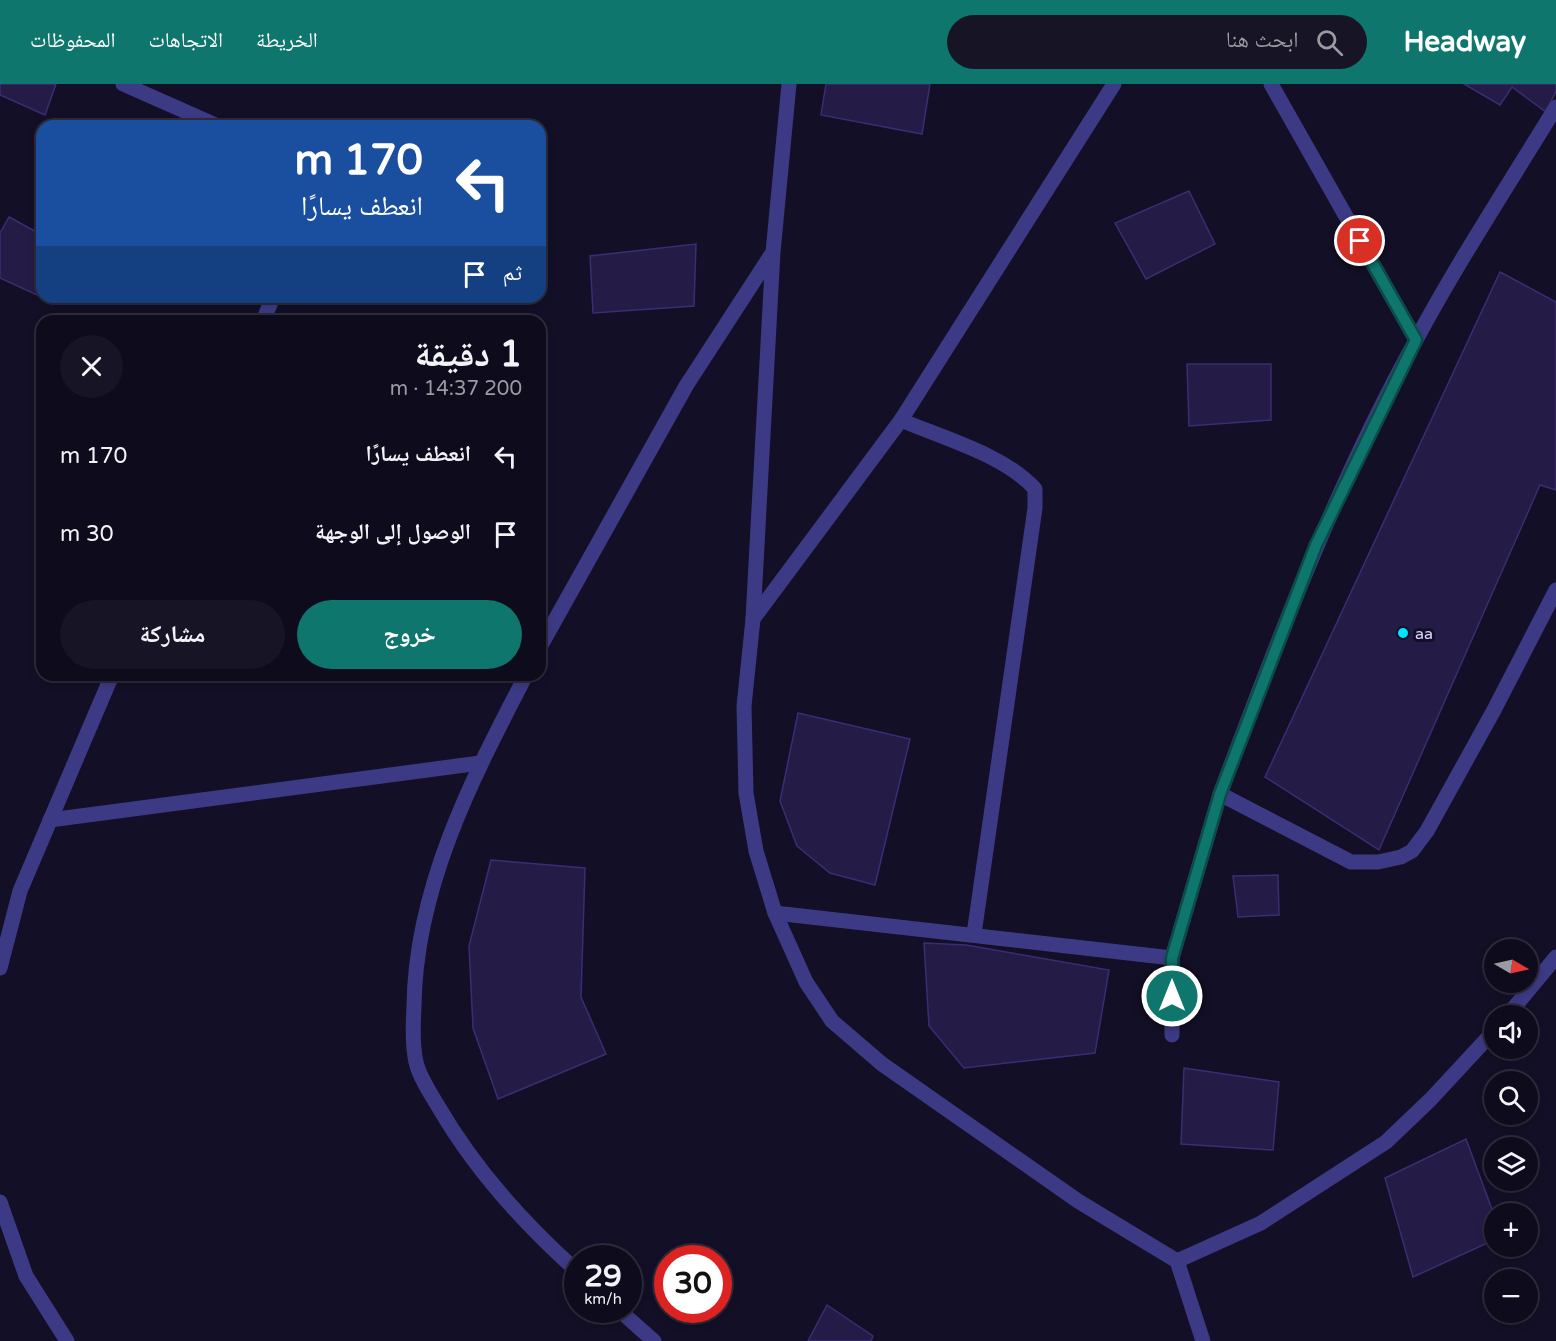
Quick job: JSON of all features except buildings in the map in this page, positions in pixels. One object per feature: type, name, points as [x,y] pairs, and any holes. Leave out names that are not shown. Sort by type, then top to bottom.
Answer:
[{"type":"street","points":[[123,84],[204,120]]},
{"type":"street","points":[[789,84],[773,252],[753,620],[744,706],[746,793],[756,852],[775,913],[806,982],[832,1021],[840,1028],[882,1064],[1078,1201],[1177,1261],[1203,1341]]},
{"type":"street","points":[[753,620],[901,420],[1114,84]]},
{"type":"street","points":[[1270,84],[1416,340]]},
{"type":"street","points":[[1172,1035],[1172,958],[1220,794],[1316,545],[1416,340],[1556,106]]},
{"type":"street","points":[[546,636],[686,386],[773,252]]},
{"type":"street","points":[[901,420],[1001,463],[1023,475],[1035,489],[1035,508],[974,934]]},
{"type":"street","points":[[1220,794],[1351,862],[1378,862],[1401,857],[1412,851],[1427,831],[1494,710],[1556,590]]},
{"type":"street","points":[[0,968],[20,891],[109,681]]},
{"type":"street","points":[[523,681],[480,763],[452,828],[426,909],[414,976],[416,1063],[456,1137],[502,1197],[564,1258]]},
{"type":"street","points":[[50,820],[480,763]]},
{"type":"street","points":[[775,913],[1172,958]]},
{"type":"street","points":[[1516,1005],[1556,957]]},
{"type":"street","points":[[1177,1261],[1262,1223],[1386,1142],[1431,1099],[1484,1042]]},
{"type":"street","points":[[0,1202],[26,1276],[67,1341]]},
{"type":"street","points":[[634,1323],[654,1341]]},
{"type":"place","name":"aa","points":[[1403,633]]},
{"type":"route","points":[[1172,996],[1172,958],[1220,794],[1265,672],[1316,545],[1353,465],[1416,340],[1360,241]]}]
